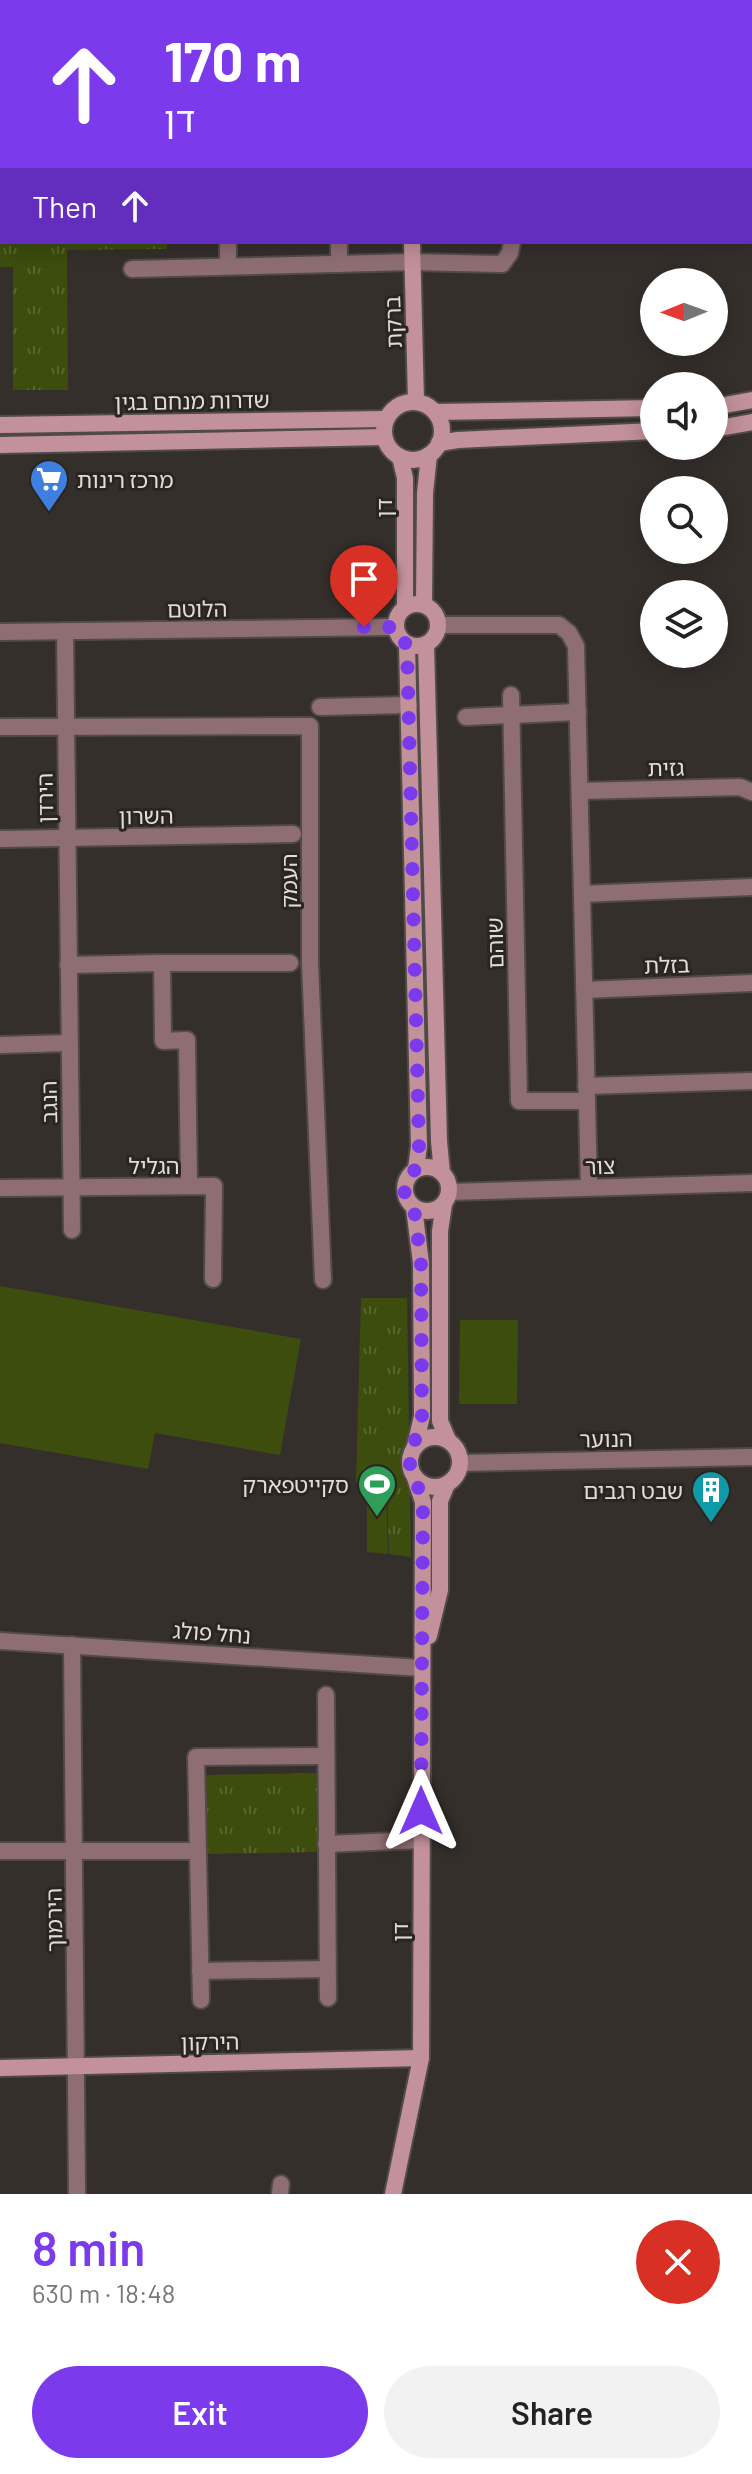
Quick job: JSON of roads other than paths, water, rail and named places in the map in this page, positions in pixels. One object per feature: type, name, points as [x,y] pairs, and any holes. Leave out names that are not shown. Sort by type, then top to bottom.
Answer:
[{"type":"street","points":[[228,244],[228,266]]},
{"type":"street","points":[[339,244],[339,264]]},
{"type":"street","name":"ברקת","points":[[412,244],[416,401]]},
{"type":"street","points":[[132,269],[412,262],[502,264],[510,253],[512,244]]},
{"type":"street","points":[[728,404],[752,400]]},
{"type":"street","points":[[640,408],[435,412],[416,401],[398,405],[386,419],[384,437],[387,445],[400,457],[415,460],[458,440],[640,432]]},
{"type":"street","points":[[434,449],[442,427],[435,412]]},
{"type":"street","name":"שדרות מנחם בגין","points":[[0,425],[386,419]]},
{"type":"street","points":[[728,426],[752,422]]},
{"type":"street","name":"שדרות מנחם בגין","points":[[0,445],[384,437]]},
{"type":"street","name":"דן","points":[[424,605],[425,493],[434,449]]},
{"type":"street","name":"דן","points":[[400,457],[405,478],[405,607]]},
{"type":"street","points":[[411,604],[424,605],[435,614],[438,625],[435,636],[417,647],[407,645],[395,627],[397,617],[411,604]]},
{"type":"street","points":[[438,625],[559,625],[569,633],[576,646],[589,1187]]},
{"type":"street","name":"הלוטם","points":[[0,632],[395,627]]},
{"type":"street","name":"הירדן","points":[[65,631],[69,1043]]},
{"type":"street","points":[[426,644],[439,1141],[442,1173],[449,1185],[440,1231],[440,1421],[448,1440],[459,1454],[460,1463],[458,1471],[447,1484],[430,1487],[415,1478],[409,1461],[422,1416],[421,1263],[414,1208],[405,1196],[404,1188],[410,1174],[416,1169],[428,1166],[442,1173]]},
{"type":"street","points":[[407,645],[419,1146],[416,1169]]},
{"type":"street","name":"שוהם","points":[[511,695],[519,1101],[587,1094]]},
{"type":"street","points":[[320,707],[409,705]]},
{"type":"street","points":[[466,717],[578,712]]},
{"type":"street","name":"העמק","points":[[65,727],[310,726],[310,963],[323,1280]]},
{"type":"street","points":[[0,727],[65,727]]},
{"type":"street","name":"גזית","points":[[580,791],[740,787],[752,792]]},
{"type":"street","name":"השרון","points":[[0,839],[293,834]]},
{"type":"street","points":[[582,894],[752,887]]},
{"type":"street","points":[[162,963],[163,1041],[187,1040],[189,1186]]},
{"type":"street","points":[[68,965],[290,963]]},
{"type":"street","name":"בזלת","points":[[584,990],[752,983]]},
{"type":"street","points":[[0,1045],[69,1043]]},
{"type":"street","name":"הנגב","points":[[69,1043],[72,1230]]},
{"type":"street","points":[[587,1094],[752,1081]]},
{"type":"street","name":"צור","points":[[446,1198],[589,1187],[752,1183]]},
{"type":"street","name":"הגליל","points":[[0,1188],[214,1186],[213,1279]]},
{"type":"street","points":[[414,1208],[426,1212],[446,1198]]},
{"type":"street","points":[[415,1446],[430,1437],[448,1440]]},
{"type":"street","name":"הנוער","points":[[460,1463],[752,1457]]},
{"type":"street","name":"דן","points":[[393,2194],[421,2058],[423,1502],[415,1478]]},
{"type":"street","name":"דן","points":[[421,1668],[440,1590],[440,1501],[447,1484]]},
{"type":"street","name":"נחל פולג","points":[[0,1641],[421,1668]]},
{"type":"street","name":"הירמוך","points":[[72,1645],[77,2194]]},
{"type":"street","points":[[326,1695],[328,1998]]},
{"type":"street","points":[[201,2000],[196,1757],[325,1756]]},
{"type":"street","points":[[326,1844],[421,1840]]},
{"type":"street","points":[[0,1851],[197,1851]]},
{"type":"street","points":[[200,1971],[327,1969]]},
{"type":"street","name":"הירקון","points":[[0,2068],[421,2058]]},
{"type":"place","name":"מרכז רינות","points":[[49,513]]},
{"type":"place","name":"סקייטפארק","points":[[377,1518]]},
{"type":"place","name":"שבט רגבים","points":[[711,1524]]}]
